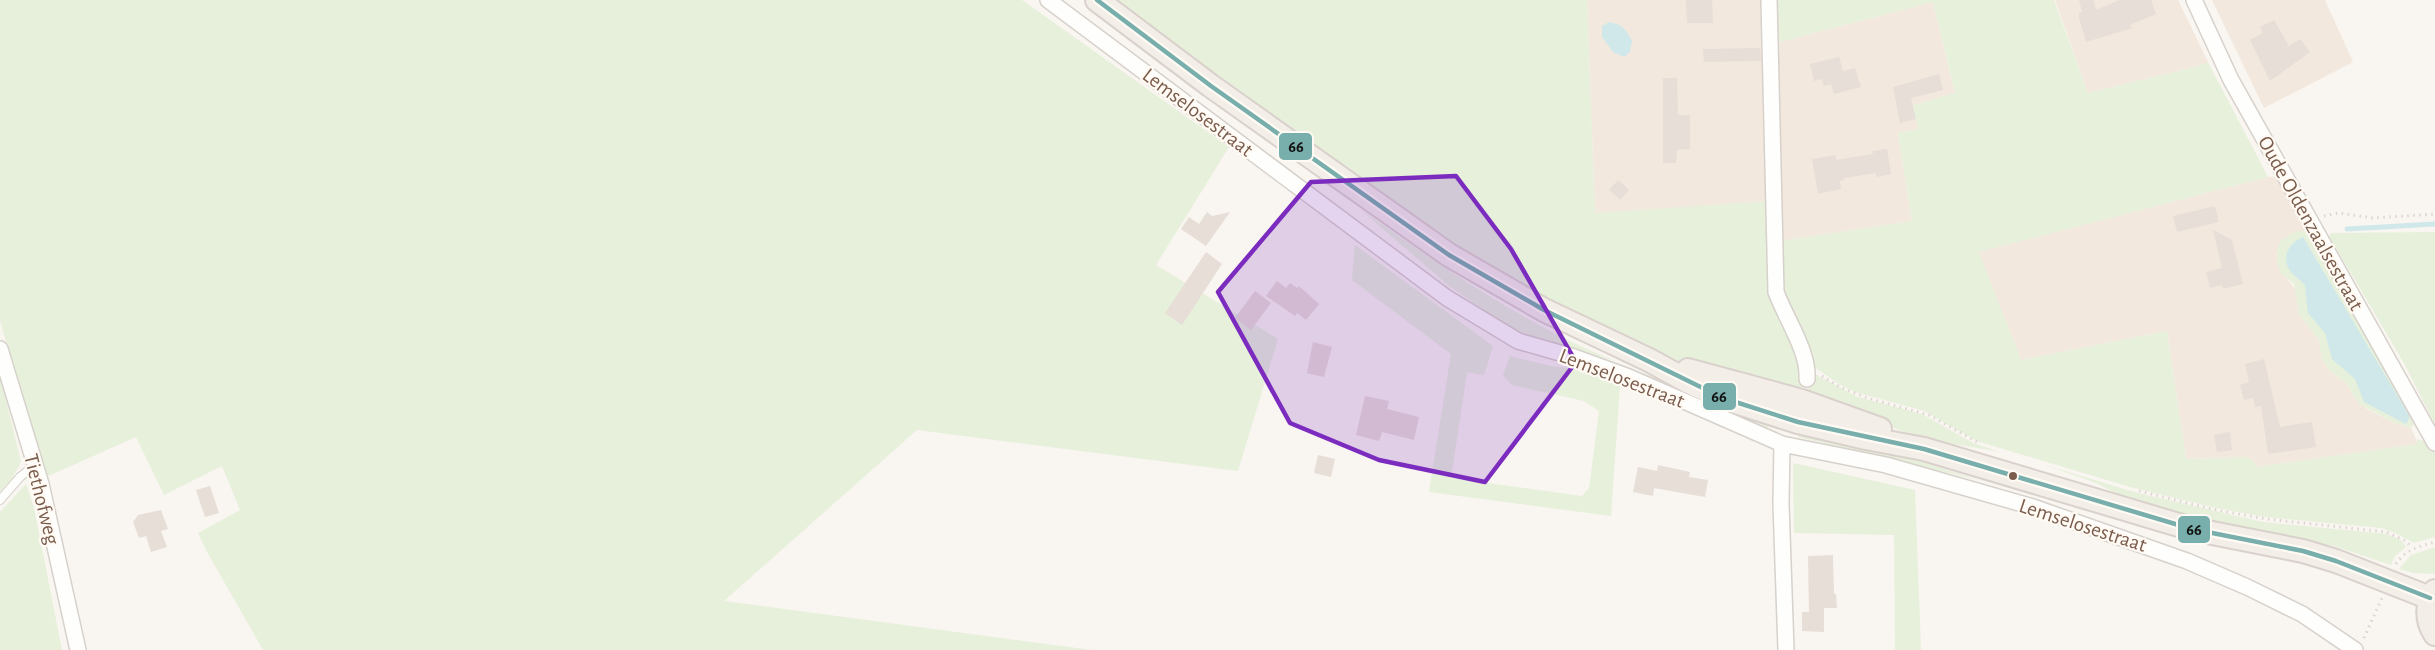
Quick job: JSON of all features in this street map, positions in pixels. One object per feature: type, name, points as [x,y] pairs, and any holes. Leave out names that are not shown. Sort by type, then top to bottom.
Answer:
[{"type":"main road","points":[[1097,0],[1221,93],[1449,255],[1544,310],[1649,360],[1689,382],[1723,398],[1775,415],[1866,438],[1924,449],[2173,524],[2303,551],[2336,561],[2433,595],[2429,620],[2435,634]]},
{"type":"street","name":"Lemselosestraat","points":[[1048,0],[1447,298],[1500,332],[1629,377],[1782,444],[1886,465],[2033,507],[2121,536],[2256,591],[2302,614],[2355,650]]},
{"type":"street","points":[[1769,0],[1776,292],[1805,356],[1808,374]]},
{"type":"street","name":"Oude Oldenzaalsestraat","points":[[2194,0],[2231,80],[2435,443]]},
{"type":"street","name":"Tiethofweg","points":[[0,349],[35,465],[78,650]]},
{"type":"street","points":[[1782,444],[1781,504],[1786,650]]},
{"type":"lane","points":[[0,500],[20,477],[35,465]]},
{"type":"path","points":[[2309,219],[2338,213],[2373,218],[2435,214]]},
{"type":"path","points":[[1808,374],[1854,393],[1929,415],[1969,440],[1982,444]]},
{"type":"path","points":[[2129,488],[2212,509],[2266,519],[2386,532],[2406,541],[2412,548]]},
{"type":"highlighted area","points":[[1456,176],[1511,249],[1576,362],[1485,482],[1379,460],[1290,423],[1218,292],[1311,182]]},
{"type":"shaded area","points":[[1587,0],[1764,0],[1769,201],[1595,214]]},
{"type":"shaded area","points":[[2055,0],[2178,0],[2208,62],[2088,93]]},
{"type":"shaded area","points":[[2212,0],[2325,0],[2353,62],[2264,108]]},
{"type":"shaded area","points":[[1933,2],[1955,94],[1913,105],[1918,129],[1898,133],[1912,221],[1780,241],[1776,43]]},
{"type":"shaded area","points":[[2279,176],[2309,231],[2298,231],[2281,241],[2276,256],[2288,280],[2296,290],[2299,314],[2319,340],[2328,369],[2347,384],[2355,398],[2367,409],[2397,424],[2411,428],[2418,444],[2256,467],[2247,457],[2186,459],[2167,331],[2021,360],[1978,252]]},
{"type":"green space","points":[[0,0],[1022,0],[1229,147],[1156,265],[1278,339],[1238,471],[917,430],[724,601],[1092,650],[263,650],[198,533],[240,510],[222,466],[164,495],[136,437],[46,477],[0,321]]},
{"type":"green space","points":[[1111,0],[1587,0],[1595,213],[1769,201],[1771,290],[1776,315],[1798,358],[1802,382],[1800,396],[1682,362],[1647,349],[1535,295],[1403,213]]},
{"type":"green space","points":[[1774,0],[2054,0],[2088,93],[2208,62],[2268,177],[1979,252],[2021,360],[2167,331],[2186,459],[2247,457],[2253,460],[2256,467],[2417,444],[2417,439],[2432,444],[2435,451],[2435,537],[2414,543],[2381,528],[2265,517],[2130,487],[1977,441],[1924,411],[1855,392],[1813,366],[1809,349],[1782,296],[1780,241],[1912,221],[1898,133],[1918,129],[1913,105],[1955,93],[1933,2],[1776,43]]},
{"type":"green space","points":[[1360,209],[1453,273],[1517,313],[1618,362],[1520,332],[1491,315],[1448,285]]},
{"type":"green space","points":[[2298,231],[2309,231],[2418,419],[2411,428],[2397,424],[2359,404],[2347,384],[2328,369],[2322,359],[2319,340],[2299,314],[2294,284],[2281,273],[2277,263],[2277,248],[2281,241]]},
{"type":"green space","points":[[2435,232],[2435,425],[2405,365],[2329,236],[2331,233]]},
{"type":"green space","points":[[1355,245],[1493,346],[1484,375],[1467,372],[1451,478],[1582,496],[1589,488],[1599,411],[1584,401],[1512,385],[1503,375],[1510,356],[1551,366],[1583,370],[1620,386],[1611,516],[1429,492],[1451,354],[1352,280]]},
{"type":"green space","points":[[1635,370],[1742,407],[1771,423],[1767,428],[1760,428]]},
{"type":"green space","points":[[0,375],[21,462],[13,477],[0,492]]},
{"type":"green space","points":[[1817,375],[1858,397],[1922,414],[1973,443],[2000,452],[1925,439],[1807,398],[1811,376]]},
{"type":"green space","points":[[1806,424],[1978,480],[1798,437]]},
{"type":"green space","points":[[1793,463],[1915,490],[1921,650],[1895,650],[1894,535],[1794,533]]},
{"type":"green space","points":[[2045,465],[2138,493],[2263,522],[2387,534],[2401,540],[2406,547],[2395,556],[2391,565],[2334,546],[2234,528],[2137,504],[2096,483]]},
{"type":"green space","points":[[26,484],[34,508],[62,650],[0,650],[0,512]]},
{"type":"green space","points":[[2435,547],[2435,574],[2413,573],[2399,569],[2411,555]]},
{"type":"water","points":[[1609,22],[1623,28],[1632,41],[1630,52],[1624,57],[1613,52],[1602,37],[1602,26]]},
{"type":"water","points":[[2303,237],[2410,417],[2406,424],[2364,402],[2355,379],[2332,359],[2325,333],[2308,313],[2305,286],[2291,272],[2286,261],[2290,247]]},
{"type":"building","points":[[1686,0],[1712,0],[1713,23],[1687,23]]},
{"type":"building","points":[[2079,0],[2093,0],[2096,10],[2120,0],[2151,0],[2156,14],[2130,25],[2132,28],[2086,42],[2079,18],[2079,13],[2082,12]]},
{"type":"building","points":[[2274,20],[2289,46],[2300,39],[2310,52],[2270,81],[2250,40],[2262,33],[2260,27]]},
{"type":"building","points":[[1760,48],[1761,61],[1704,62],[1703,49]]},
{"type":"building","points":[[1839,57],[1843,71],[1855,68],[1861,87],[1834,94],[1831,84],[1824,86],[1822,79],[1814,81],[1810,64]]},
{"type":"building","points":[[1939,74],[1943,90],[1911,98],[1916,119],[1900,123],[1893,87]]},
{"type":"building","points":[[1663,78],[1677,78],[1678,115],[1690,115],[1690,149],[1677,150],[1676,163],[1663,163]]},
{"type":"building","points":[[1887,149],[1891,174],[1876,177],[1876,173],[1844,178],[1840,181],[1841,189],[1818,194],[1812,159],[1836,155],[1836,160],[1873,154],[1872,151]]},
{"type":"building","points":[[1618,180],[1629,190],[1620,200],[1609,190]]},
{"type":"building","points":[[2215,206],[2219,222],[2177,232],[2173,216]]},
{"type":"building","points":[[1207,212],[1212,216],[1230,212],[1206,246],[1181,229],[1189,217],[1199,224]]},
{"type":"building","points":[[2213,230],[2232,240],[2243,284],[2223,289],[2222,285],[2210,288],[2206,272],[2222,268]]},
{"type":"building","points":[[1206,252],[1222,264],[1182,325],[1165,313]]},
{"type":"building","points":[[1277,281],[1286,288],[1290,283],[1297,288],[1299,286],[1319,304],[1306,320],[1297,313],[1295,316],[1266,296]]},
{"type":"building","points":[[1255,291],[1271,303],[1251,330],[1235,318]]},
{"type":"building","points":[[1313,342],[1332,347],[1324,377],[1307,373]]},
{"type":"building","points":[[2264,359],[2280,427],[2312,422],[2316,447],[2268,454],[2261,406],[2255,407],[2253,398],[2244,400],[2240,385],[2249,382],[2245,364]]},
{"type":"building","points":[[1365,396],[1389,401],[1387,409],[1419,417],[1414,440],[1382,432],[1379,441],[1356,435]]},
{"type":"building","points":[[2230,432],[2232,450],[2217,452],[2214,435]]},
{"type":"building","points":[[1318,455],[1335,459],[1331,477],[1314,473]]},
{"type":"building","points":[[1658,465],[1690,472],[1689,477],[1708,480],[1705,497],[1654,488],[1653,496],[1633,492],[1638,467],[1657,471]]},
{"type":"building","points":[[210,486],[219,513],[205,517],[196,490]]},
{"type":"building","points":[[161,510],[168,529],[161,531],[167,547],[151,552],[146,536],[139,538],[133,522],[138,515]]},
{"type":"building","points":[[1833,555],[1834,594],[1836,594],[1837,608],[1824,608],[1824,632],[1802,631],[1802,612],[1809,612],[1808,556]]},
{"type":"waterway","points":[[2347,229],[2435,224]]},
{"type":"transit line","name":"66","points":[[1097,0],[1211,86],[1449,255],[1544,310],[1723,398],[1798,422],[1924,449],[2192,529],[2303,551],[2336,561],[2430,598]]}]
